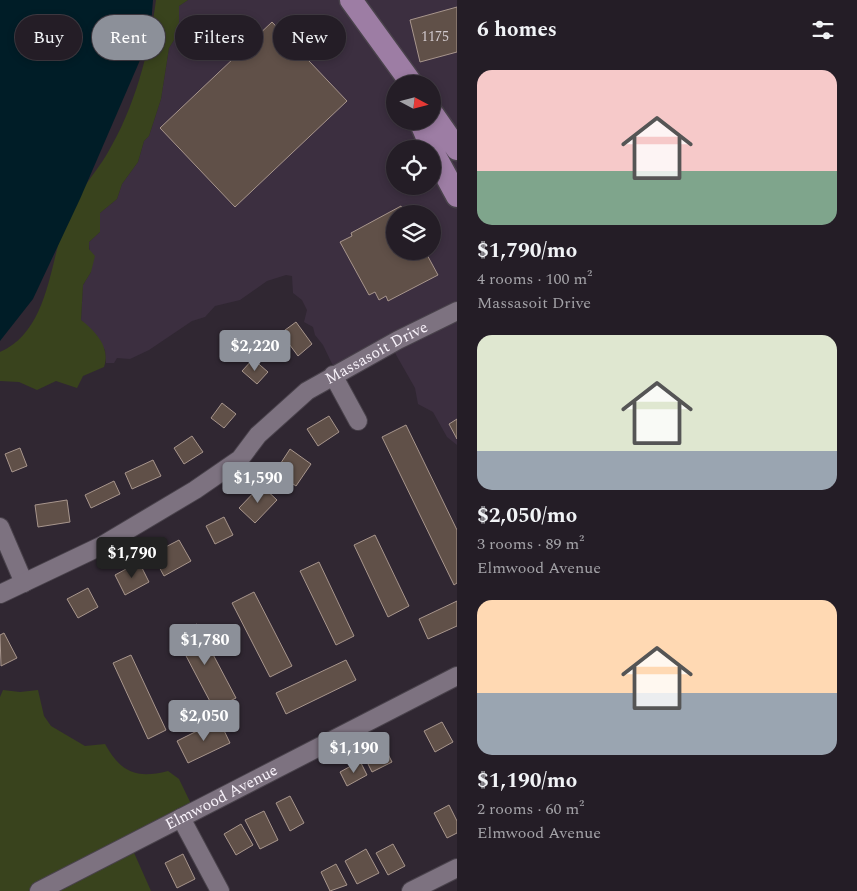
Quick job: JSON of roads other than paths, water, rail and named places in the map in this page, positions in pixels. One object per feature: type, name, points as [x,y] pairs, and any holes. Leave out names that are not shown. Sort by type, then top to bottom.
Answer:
[{"type":"main road","points":[[357,1],[406,75]]},
{"type":"main road","points":[[389,52],[399,75]]},
{"type":"main road","points":[[428,130],[444,147]]},
{"type":"main road","points":[[438,130],[457,196]]},
{"type":"street","name":"Massasoit Drive","points":[[0,594],[101,546],[195,490],[240,459],[258,435],[307,390],[398,340],[457,311]]},
{"type":"street","points":[[334,376],[358,421]]},
{"type":"street","points":[[0,527],[24,583]]},
{"type":"street","name":"Elmwood Avenue","points":[[39,891],[457,676]]},
{"type":"street","points":[[181,818],[220,891]]},
{"type":"street","points":[[411,891],[457,868]]},
{"type":"water","points":[[0,0],[153,0],[152,15],[92,15],[92,60],[140,60],[80,199],[33,299],[0,341]]}]
